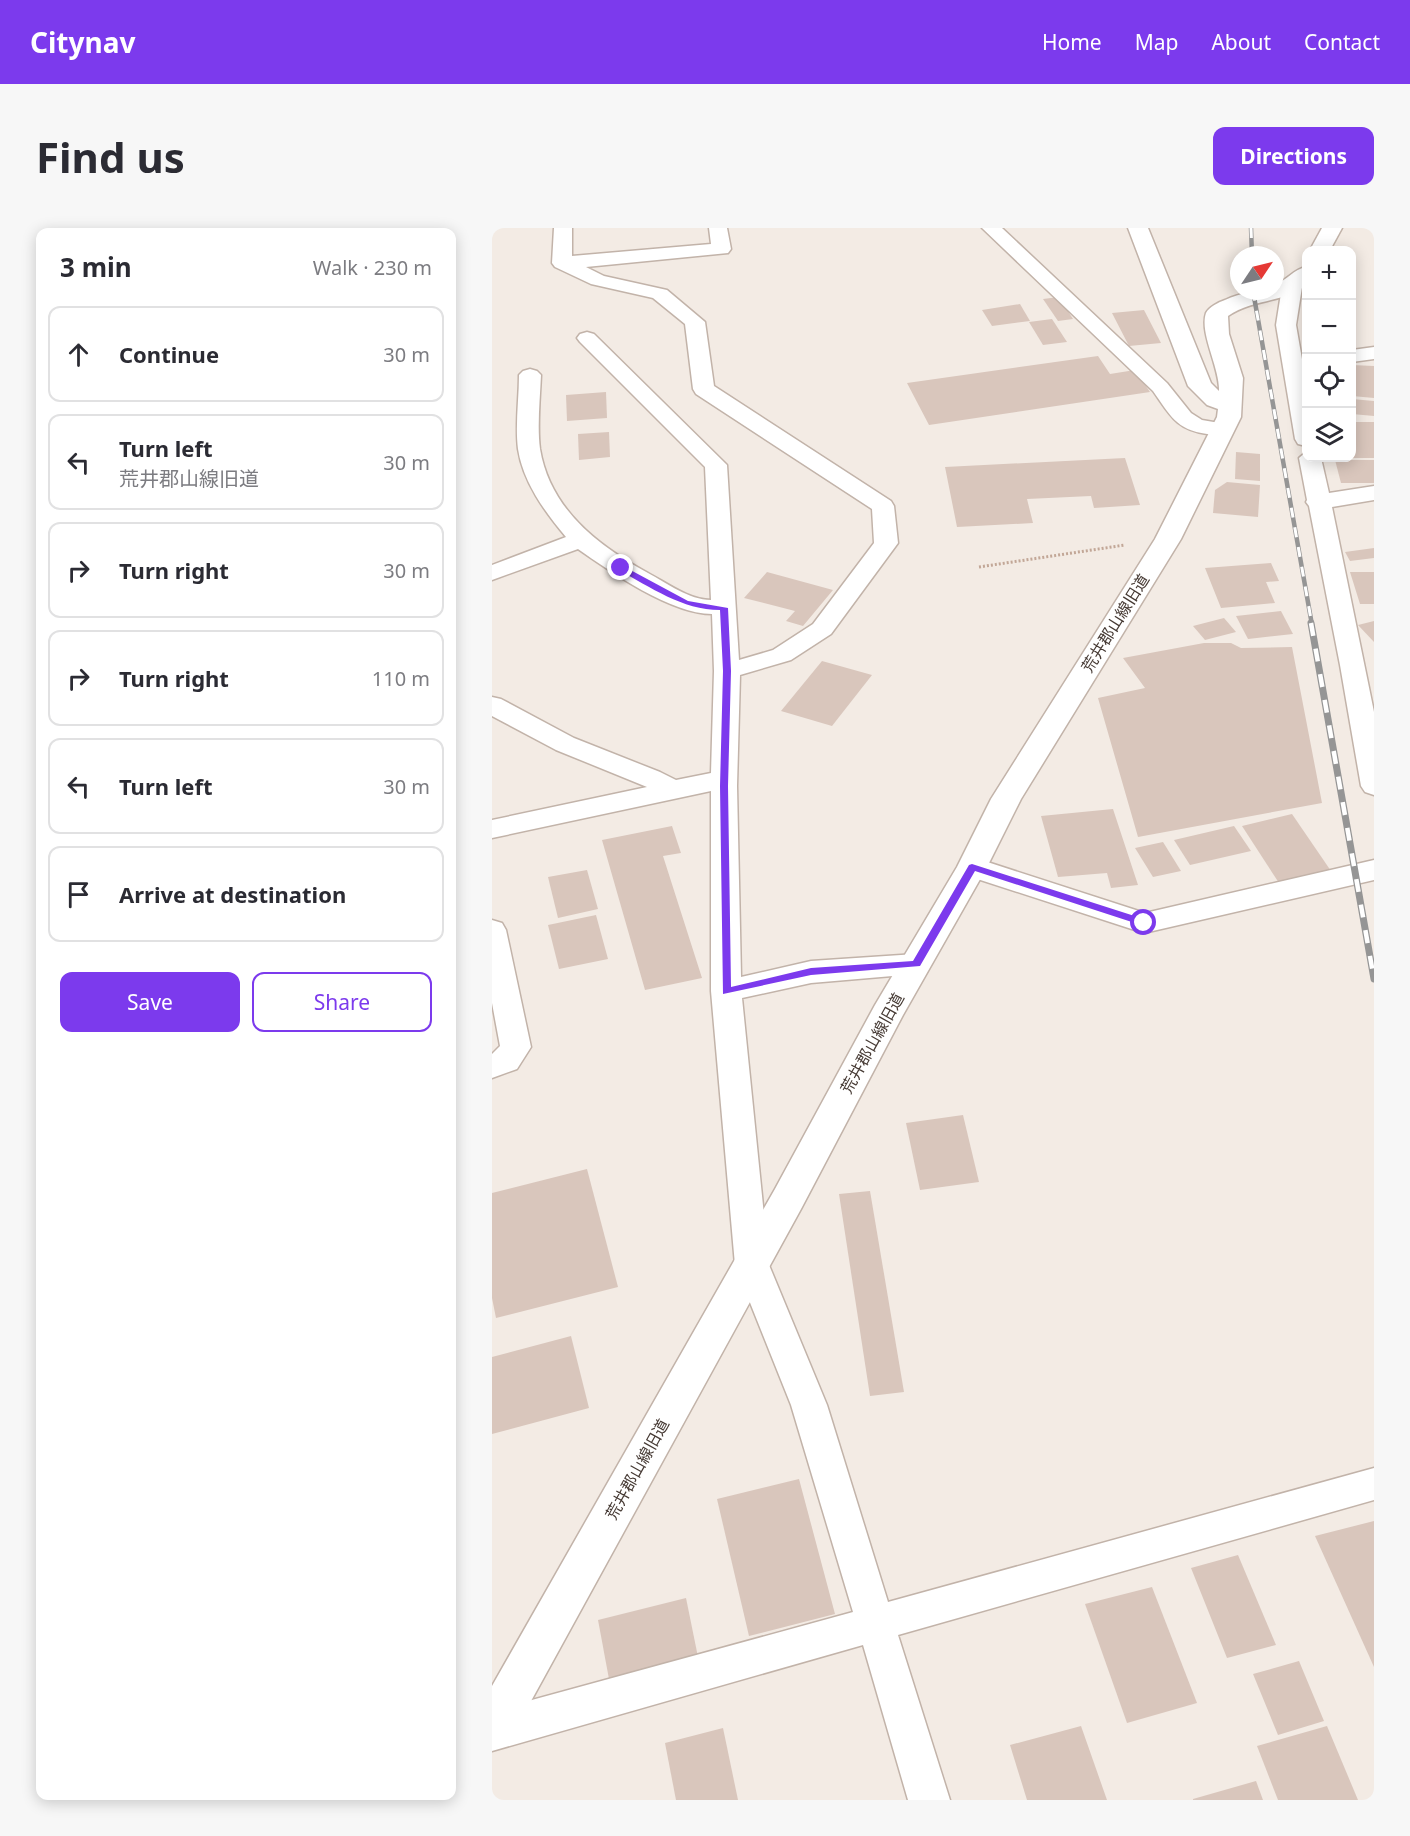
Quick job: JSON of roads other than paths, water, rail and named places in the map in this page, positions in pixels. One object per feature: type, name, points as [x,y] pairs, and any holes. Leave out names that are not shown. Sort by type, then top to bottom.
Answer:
[{"type":"street","points":[[562,263],[563,228]]},
{"type":"street","points":[[562,263],[721,249],[718,228]]},
{"type":"street","points":[[991,228],[1160,387],[1183,418],[1196,426],[1227,418],[1215,400],[1200,386],[1138,228]]},
{"type":"street","points":[[1322,246],[1332,228]]},
{"type":"street","points":[[562,263],[598,280],[660,294],[695,322],[704,389],[883,506],[886,543],[822,629],[782,655],[727,671]]},
{"type":"street","points":[[1299,280],[1286,325],[1300,363],[1304,408]]},
{"type":"street","name":"荒井郡山線旧道","points":[[492,1730],[752,1265],[887,1014],[972,867],[1006,799],[1168,539],[1227,418],[1231,378],[1218,334],[1217,314],[1232,303],[1299,280]]},
{"type":"street","points":[[587,338],[716,465],[727,671],[724,779],[726,992],[752,1265],[809,1405],[874,1624],[930,1800]]},
{"type":"street","points":[[1356,355],[1374,352]]},
{"type":"street","points":[[530,375],[529,447],[534,469],[556,511],[580,540],[621,568],[685,602],[704,607],[724,608]]},
{"type":"street","points":[[1311,462],[1317,502],[1363,663],[1374,786]]},
{"type":"street","points":[[1317,502],[1374,493]]},
{"type":"street","points":[[492,573],[580,540]]},
{"type":"street","points":[[492,705],[565,744],[651,778],[673,790]]},
{"type":"street","points":[[492,829],[724,779]]},
{"type":"street","points":[[972,867],[1144,923],[1374,870]]},
{"type":"street","points":[[492,930],[516,1047],[497,1069]]},
{"type":"street","points":[[726,992],[811,972],[916,964]]},
{"type":"street","points":[[492,1730],[1374,1484]]},
{"type":"railway","points":[[1251,228],[1252,246]]},
{"type":"railway","points":[[1255,300],[1312,625]]},
{"type":"railway","points":[[1311,623],[1374,979]]}]
